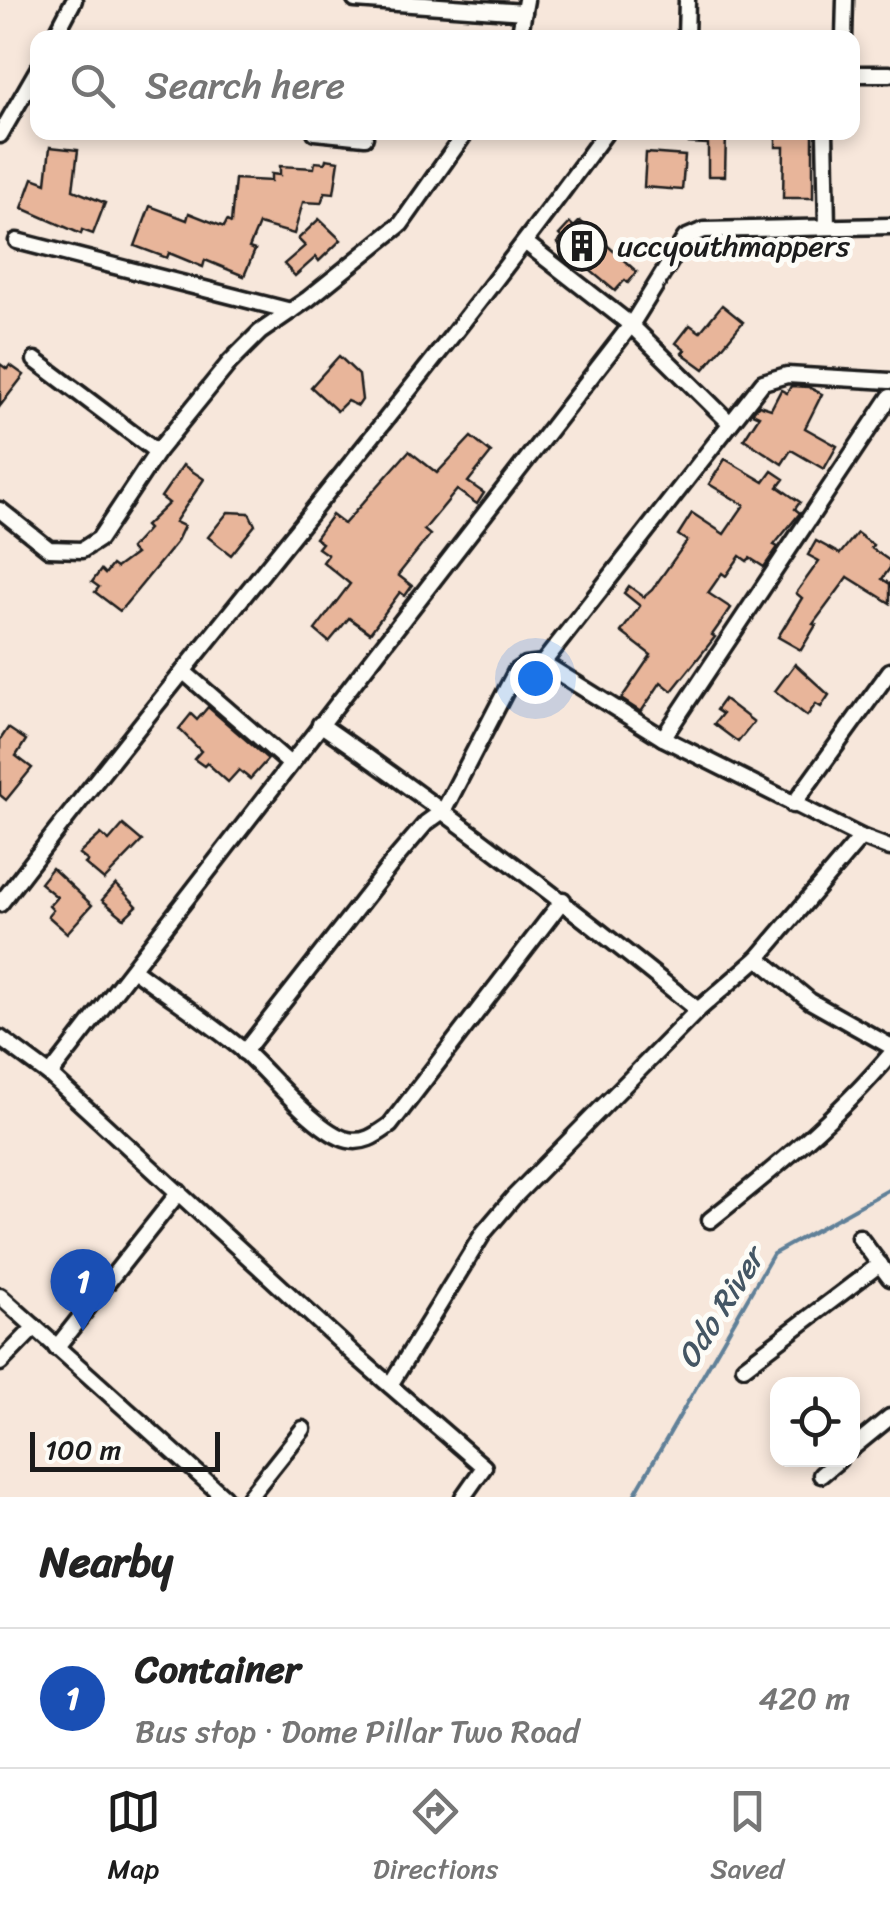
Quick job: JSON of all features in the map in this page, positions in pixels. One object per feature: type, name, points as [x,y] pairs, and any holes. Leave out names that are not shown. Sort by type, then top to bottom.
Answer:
[{"type":"street","points":[[58,30],[74,0]]},
{"type":"street","points":[[356,0],[525,6]]},
{"type":"street","points":[[686,30],[687,0]]},
{"type":"street","points":[[844,30],[845,0]]},
{"type":"street","points":[[860,74],[890,74]]},
{"type":"street","points":[[0,135],[30,84]]},
{"type":"street","points":[[21,101],[30,103]]},
{"type":"street","points":[[0,510],[48,550],[82,550],[99,539],[158,452],[230,362],[260,332],[400,224],[460,140]]},
{"type":"street","points":[[0,904],[122,744],[184,672],[526,243],[600,140]]},
{"type":"street","points":[[825,140],[827,227]]},
{"type":"street","points":[[50,1075],[631,325],[684,238],[694,232],[890,226]]},
{"type":"street","points":[[18,241],[291,310]]},
{"type":"street","points":[[526,243],[631,325],[730,423]]},
{"type":"street","points":[[35,360],[158,452]]},
{"type":"street","points":[[543,663],[764,382],[774,376],[890,381]]},
{"type":"street","points":[[662,738],[890,397]]},
{"type":"street","points":[[244,1052],[396,858],[426,822],[444,810],[516,671],[526,665],[543,663],[662,738],[861,838],[890,848]]},
{"type":"street","points":[[184,672],[290,764]]},
{"type":"street","points":[[793,804],[890,672]]},
{"type":"street","points":[[320,724],[444,810],[563,900],[698,1010]]},
{"type":"street","points":[[390,1385],[484,1232],[698,1010],[758,958],[861,838]]},
{"type":"street","points":[[132,969],[244,1052],[284,1092],[344,1139],[360,1141],[390,1124],[563,900]]},
{"type":"street","points":[[758,958],[810,1001],[890,1046]]},
{"type":"street","points":[[0,1038],[50,1075],[484,1467],[464,1497]]},
{"type":"street","points":[[710,1220],[771,1172],[870,1080],[890,1055]]},
{"type":"street","points":[[56,1348],[179,1192]]},
{"type":"street","points":[[860,1238],[890,1278]]},
{"type":"street","points":[[744,1367],[880,1264]]},
{"type":"street","points":[[0,1296],[216,1495]]},
{"type":"street","points":[[0,1363],[35,1326]]},
{"type":"street","points":[[860,1441],[890,1417]]},
{"type":"street","points":[[249,1497],[303,1430]]},
{"type":"street","points":[[820,1475],[830,1467]]},
{"type":"building","points":[[726,140],[725,176],[708,176],[708,144],[689,143]]},
{"type":"building","points":[[776,140],[813,140],[813,198],[783,198],[784,147],[776,147]]},
{"type":"building","points":[[50,147],[78,150],[73,190],[105,203],[93,234],[82,230],[81,234],[22,208],[33,178],[46,183]]},
{"type":"building","points":[[646,153],[685,156],[682,190],[644,187]]},
{"type":"building","points":[[326,159],[339,161],[334,193],[325,192],[321,203],[303,202],[294,234],[259,224],[249,248],[255,250],[244,276],[205,260],[203,267],[169,253],[167,258],[135,246],[150,206],[187,220],[189,213],[224,227],[227,221],[231,223],[235,179],[271,181],[271,174],[280,175],[280,166],[314,168],[315,162],[325,163]]},
{"type":"building","points":[[319,219],[341,240],[295,276],[284,264],[305,246],[298,239]]},
{"type":"building","points":[[580,221],[637,272],[628,283],[625,280],[615,291],[557,243],[570,223],[574,227]]},
{"type":"building","points":[[722,305],[743,322],[704,369],[682,353],[685,350],[676,343],[690,325],[700,332]]},
{"type":"building","points":[[339,356],[359,375],[362,400],[358,406],[347,401],[337,411],[311,387]]},
{"type":"building","points":[[0,364],[7,369],[10,365],[24,375],[0,406]]},
{"type":"building","points":[[791,386],[808,387],[822,394],[805,428],[837,446],[824,469],[791,450],[782,464],[744,439],[759,416],[752,413],[759,405],[771,409],[781,390],[787,393]]},
{"type":"building","points":[[471,437],[491,453],[468,482],[484,493],[477,504],[457,490],[424,530],[430,535],[398,575],[412,586],[405,596],[400,592],[370,633],[349,618],[329,642],[315,630],[350,584],[323,562],[328,555],[318,548],[322,543],[315,538],[332,515],[344,524],[409,451],[437,473]]},
{"type":"building","points":[[725,459],[764,482],[772,471],[784,479],[778,487],[800,502],[795,509],[800,513],[774,545],[778,547],[764,567],[740,556],[726,576],[722,573],[708,593],[731,608],[712,635],[715,637],[672,691],[661,682],[641,712],[621,699],[651,655],[621,632],[640,606],[624,593],[629,586],[644,597],[652,590],[687,541],[678,535],[692,513],[724,534],[744,505],[709,484]]},
{"type":"building","points":[[183,465],[204,479],[175,522],[184,526],[176,543],[120,611],[95,592],[99,587],[92,582],[101,570],[105,574],[112,565],[116,568],[135,554],[130,549],[148,529],[145,526],[169,503],[161,497]]},
{"type":"building","points":[[228,512],[249,513],[255,525],[231,555],[208,537]]},
{"type":"building","points":[[857,533],[890,561],[882,579],[890,584],[890,603],[848,577],[813,624],[816,625],[801,650],[778,637],[802,598],[796,593],[819,561],[808,555],[816,541],[840,554]]},
{"type":"building","points":[[795,664],[829,695],[821,707],[816,704],[807,716],[775,691]]},
{"type":"building","points":[[724,699],[754,722],[738,742],[714,724],[722,714],[716,710]]},
{"type":"building","points":[[208,707],[268,759],[250,779],[239,770],[228,782],[207,763],[204,766],[194,759],[201,751],[179,729],[191,714],[197,720]]},
{"type":"building","points":[[8,728],[26,740],[16,756],[32,768],[6,800],[0,795],[0,740]]},
{"type":"building","points":[[123,825],[142,841],[104,880],[79,854],[101,834],[109,841]]},
{"type":"building","points":[[52,868],[92,905],[67,933],[48,916],[53,910],[49,906],[57,897],[40,883]]},
{"type":"building","points":[[116,884],[137,906],[124,918],[102,900]]},
{"type":"waterway","name":"Odo River","points":[[633,1497],[773,1254],[890,1189]]},
{"type":"place","name":"uccyouthmappers","points":[[582,246]]},
{"type":"place","name":"Container","points":[[83,1331]]}]
